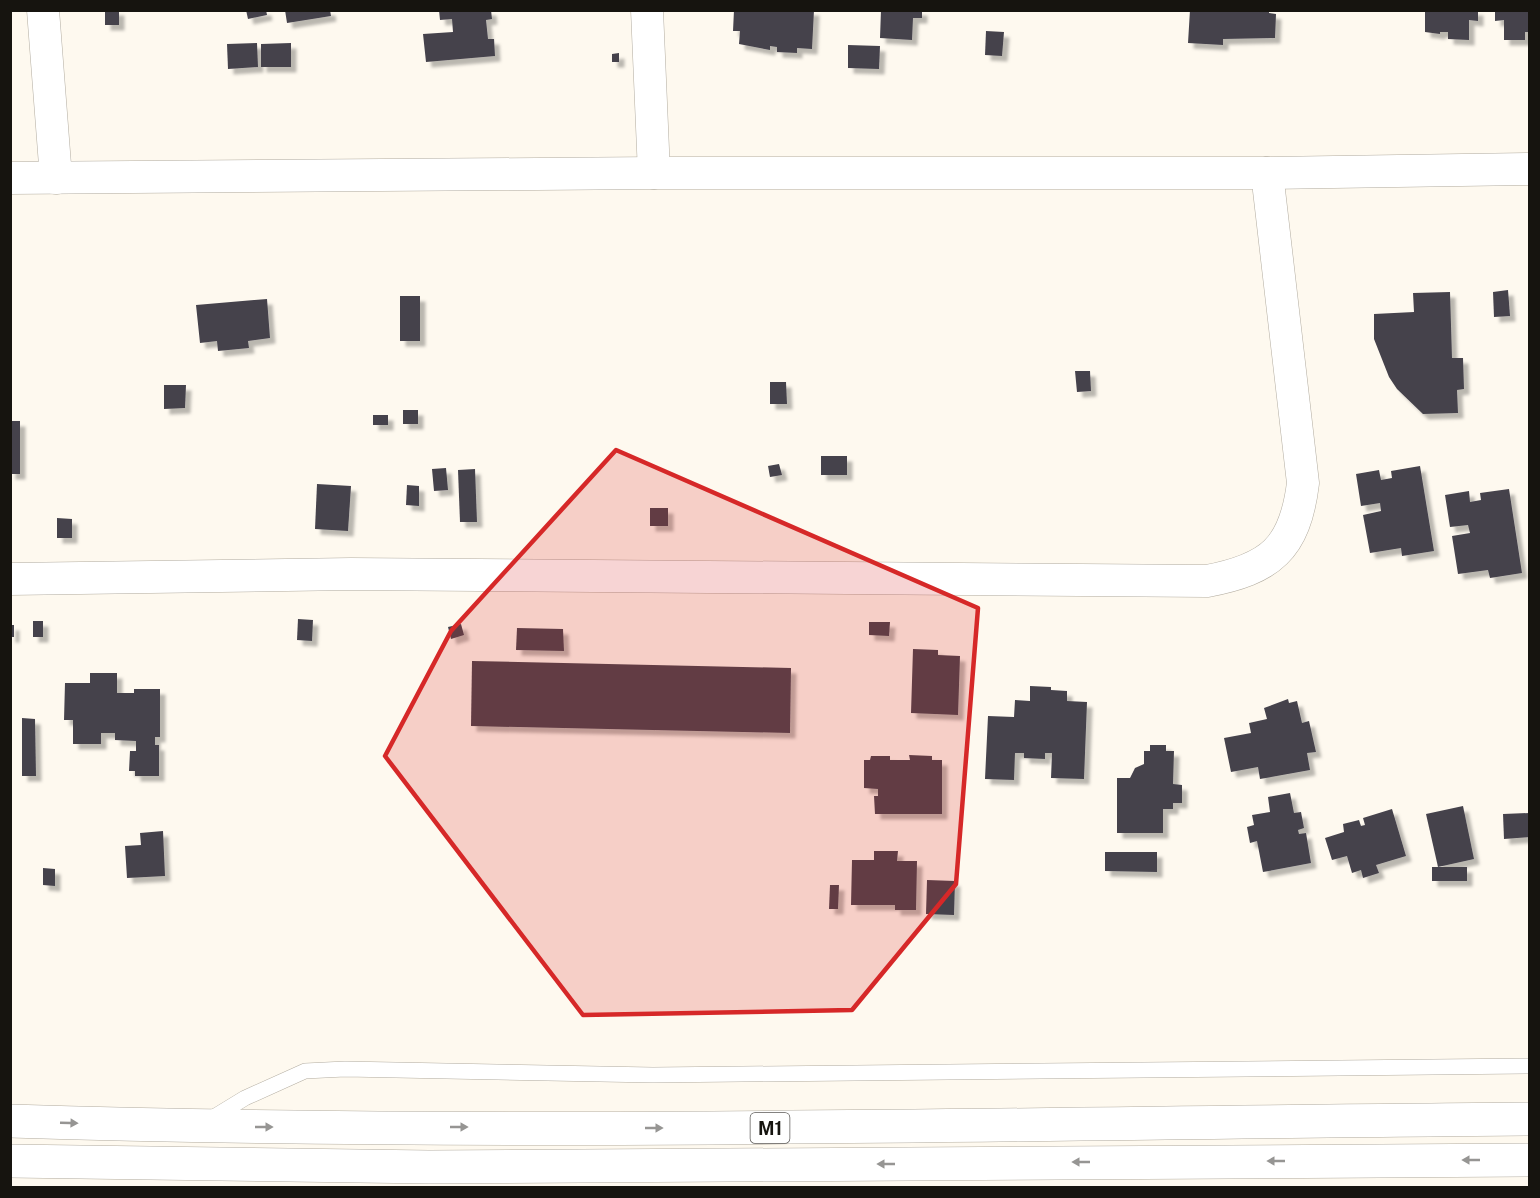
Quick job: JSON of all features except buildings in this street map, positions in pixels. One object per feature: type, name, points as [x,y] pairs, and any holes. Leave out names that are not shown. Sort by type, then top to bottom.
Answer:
[{"type":"highway","name":"M1","points":[[10,1121],[198,1127],[724,1129],[960,1124],[1530,1119]]},
{"type":"highway","name":"M1","points":[[10,1161],[429,1167],[1530,1160]]},
{"type":"street","points":[[43,10],[56,178]]},
{"type":"street","points":[[646,10],[654,173]]},
{"type":"street","points":[[10,178],[654,173],[1267,173],[1530,169]]},
{"type":"street","points":[[10,579],[363,574],[1207,581],[1241,574],[1267,560],[1286,541],[1299,515],[1303,483],[1267,173]]},
{"type":"lane","points":[[198,1127],[245,1098],[305,1071],[345,1069],[653,1075],[1530,1066]]},
{"type":"highlighted area","points":[[616,450],[978,608],[956,884],[852,1010],[583,1015],[385,756],[451,631]]}]
